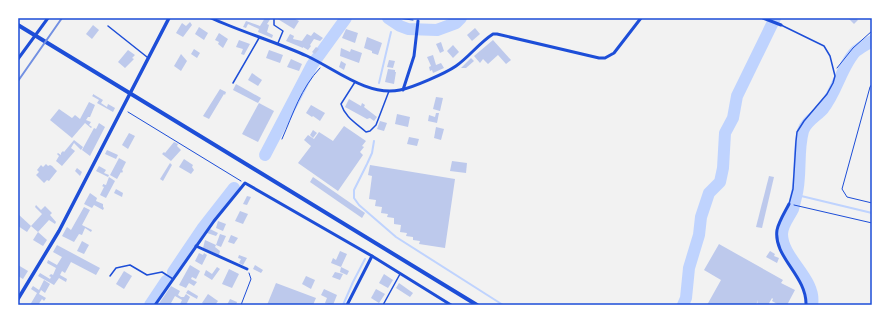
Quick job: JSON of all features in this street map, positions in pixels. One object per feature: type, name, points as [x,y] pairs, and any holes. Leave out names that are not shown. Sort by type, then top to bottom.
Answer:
[{"type":"main road","points":[[18,25],[477,305]]},
{"type":"street","points":[[18,59],[48,18]]},
{"type":"street","points":[[18,299],[56,237],[169,18]]},
{"type":"street","points":[[212,18],[311,58],[355,82],[372,88],[389,91],[404,90],[449,71],[493,34],[599,58],[605,58],[614,53],[641,18]]},
{"type":"street","points":[[764,19],[781,25]]},
{"type":"street","points":[[404,90],[414,56],[418,20]]},
{"type":"street","points":[[155,305],[218,216],[245,183],[372,256],[451,305]]},
{"type":"street","points":[[789,204],[778,226],[778,243],[780,250],[802,286],[806,305]]},
{"type":"street","points":[[196,246],[247,269]]},
{"type":"street","points":[[347,305],[372,256]]},
{"type":"lane","points":[[274,18],[274,25],[283,31],[277,45]]},
{"type":"lane","points":[[781,25],[824,46],[829,52],[835,80],[828,94],[804,121],[797,132],[793,189],[789,204]]},
{"type":"lane","points":[[108,26],[148,58]]},
{"type":"lane","points":[[233,82],[259,38]]},
{"type":"lane","points":[[355,82],[341,104],[343,111],[347,116],[366,132],[370,132],[376,125],[389,91]]},
{"type":"lane","points":[[110,276],[116,268],[130,265],[147,275],[162,272],[173,279]]},
{"type":"lane","points":[[383,305],[400,274]]},
{"type":"path","points":[[397,18],[402,20],[418,20]]},
{"type":"path","points":[[834,73],[853,48],[872,31]]},
{"type":"path","points":[[282,139],[304,88],[321,64]]},
{"type":"path","points":[[872,84],[842,189],[847,197],[872,203]]},
{"type":"path","points":[[122,108],[245,183]]},
{"type":"path","points":[[799,207],[872,224]]},
{"type":"path","points":[[241,305],[251,279],[247,269]]},
{"type":"building","points":[[265,18],[271,18],[267,24],[269,25],[267,32],[273,35],[272,38],[258,32],[259,29],[248,24],[246,28],[243,27],[246,21],[260,26]]},
{"type":"building","points":[[276,18],[293,18],[299,21],[294,29]]},
{"type":"building","points":[[856,18],[858,20],[854,24],[849,19]]},
{"type":"building","points":[[190,22],[192,25],[183,37],[176,33],[182,23],[186,26]]},
{"type":"building","points":[[93,25],[99,30],[92,39],[86,34]]},
{"type":"building","points":[[199,27],[208,33],[204,40],[195,34]]},
{"type":"building","points":[[475,28],[480,34],[472,41],[467,35]]},
{"type":"building","points":[[346,29],[358,33],[355,43],[342,38]]},
{"type":"building","points":[[314,32],[323,38],[320,41],[314,39],[308,50],[286,41],[290,34],[294,36],[293,39],[302,41],[307,34],[311,36]]},
{"type":"building","points":[[219,33],[228,39],[223,48],[218,44],[219,42],[215,40]]},
{"type":"building","points":[[367,37],[382,43],[378,55],[364,48]]},
{"type":"building","points":[[239,40],[250,44],[244,55],[241,54],[243,49],[236,47]]},
{"type":"building","points":[[493,40],[511,60],[506,64],[498,55],[488,64],[483,59],[480,63],[474,56]]},
{"type":"building","points":[[441,42],[444,51],[440,53],[436,44]]},
{"type":"building","points":[[453,45],[459,52],[453,58],[447,51]]},
{"type":"building","points":[[316,47],[319,49],[315,54],[312,52]]},
{"type":"building","points":[[341,48],[350,52],[351,49],[362,53],[359,63],[340,56]]},
{"type":"building","points":[[194,49],[200,53],[197,58],[191,54]]},
{"type":"building","points":[[128,50],[135,55],[132,58],[134,59],[125,68],[118,62]]},
{"type":"building","points":[[269,50],[283,55],[280,63],[266,58]]},
{"type":"building","points":[[181,54],[187,61],[181,71],[174,66]]},
{"type":"building","points":[[433,55],[436,65],[441,63],[444,68],[433,73],[432,70],[430,71],[429,67],[431,66],[427,57]]},
{"type":"building","points":[[471,58],[474,61],[466,68],[461,68]]},
{"type":"building","points":[[291,59],[302,64],[299,71],[287,67]]},
{"type":"building","points":[[389,60],[395,61],[393,68],[387,67]]},
{"type":"building","points":[[341,61],[346,64],[344,70],[339,67]]},
{"type":"building","points":[[388,69],[395,70],[396,72],[394,84],[385,82]]},
{"type":"building","points":[[252,73],[262,80],[258,86],[248,80]]},
{"type":"building","points":[[236,84],[261,98],[258,103],[233,90]]},
{"type":"building","points":[[220,89],[226,92],[225,95],[224,94],[209,119],[203,116]]},
{"type":"building","points":[[93,95],[103,100],[101,103],[107,107],[108,104],[115,108],[113,112],[97,103],[99,100],[92,96]]},
{"type":"building","points":[[436,97],[443,98],[440,111],[433,109]]},
{"type":"building","points":[[349,99],[361,106],[362,103],[365,105],[364,107],[377,117],[374,121],[370,118],[367,119],[345,107]]},
{"type":"building","points":[[89,102],[95,105],[90,117],[86,120],[91,122],[89,125],[92,127],[91,128],[85,123],[72,138],[50,120],[59,109],[72,118],[75,115],[80,119]]},
{"type":"building","points":[[259,103],[274,111],[258,142],[242,134]]},
{"type":"building","points":[[311,105],[325,113],[320,121],[306,113]]},
{"type":"building","points":[[436,113],[439,113],[437,123],[428,121],[429,115],[435,117]]},
{"type":"building","points":[[397,114],[410,117],[408,127],[395,124]]},
{"type":"building","points":[[380,121],[387,123],[384,131],[377,129]]},
{"type":"building","points":[[99,123],[105,127],[90,156],[82,150],[94,128],[96,129]]},
{"type":"building","points":[[344,126],[366,141],[360,152],[363,155],[338,191],[298,163],[311,146],[304,140],[308,135],[314,139],[319,132],[333,141]]},
{"type":"building","points":[[436,127],[444,129],[441,140],[434,138]]},
{"type":"building","points":[[313,130],[317,133],[313,138],[310,135]]},
{"type":"building","points":[[129,133],[135,136],[128,149],[122,145]]},
{"type":"building","points":[[409,137],[419,139],[417,146],[407,144]]},
{"type":"building","points":[[74,140],[83,147],[81,150],[74,143],[71,148],[75,151],[62,166],[56,161],[59,156],[57,154],[58,153],[61,155],[61,153],[63,151],[64,152]]},
{"type":"building","points":[[174,142],[178,144],[177,146],[181,150],[171,161],[162,154],[164,152],[165,153]]},
{"type":"building","points":[[107,150],[118,155],[116,159],[105,154]]},
{"type":"building","points":[[119,158],[126,162],[122,173],[121,172],[117,179],[110,175]]},
{"type":"building","points":[[184,159],[193,165],[192,167],[194,170],[191,174],[179,167]]},
{"type":"building","points":[[452,161],[467,163],[466,173],[450,171]]},
{"type":"building","points":[[170,163],[172,165],[163,181],[160,179]]},
{"type":"building","points":[[46,164],[48,166],[52,166],[57,171],[49,181],[47,180],[44,183],[36,175],[39,172],[37,170],[41,165],[43,167]]},
{"type":"building","points":[[370,165],[455,179],[445,248],[419,244],[420,241],[413,240],[413,237],[406,236],[407,233],[400,232],[401,225],[394,224],[394,218],[387,217],[388,214],[381,213],[382,207],[375,206],[376,200],[369,199],[372,176],[368,175]]},
{"type":"building","points":[[99,166],[106,170],[104,173],[109,175],[108,177],[96,171]]},
{"type":"building","points":[[77,168],[82,172],[80,176],[75,171]]},
{"type":"building","points":[[769,176],[774,177],[762,228],[756,227]]},
{"type":"building","points":[[109,177],[115,181],[106,198],[100,195],[104,187],[102,186],[103,184],[106,185]]},
{"type":"building","points":[[313,177],[365,213],[362,218],[310,182]]},
{"type":"building","points":[[116,189],[123,193],[122,197],[114,193]]},
{"type":"building","points":[[90,193],[97,198],[96,201],[103,204],[103,210],[94,205],[92,208],[84,204]]},
{"type":"building","points":[[247,196],[251,197],[247,205],[243,204]]},
{"type":"building","points":[[36,205],[41,210],[45,206],[52,213],[50,215],[56,222],[55,224],[49,220],[38,232],[31,226],[42,214],[35,207]]},
{"type":"building","points":[[84,207],[90,210],[82,225],[92,230],[91,232],[85,228],[82,235],[79,234],[74,242],[62,236],[67,227],[71,230]]},
{"type":"building","points":[[240,211],[248,214],[243,224],[235,221]]},
{"type":"building","points":[[18,214],[31,226],[27,232],[18,226]]},
{"type":"building","points":[[218,221],[226,224],[223,231],[216,228]]},
{"type":"building","points":[[210,229],[218,233],[216,236],[207,233]]},
{"type":"building","points":[[38,232],[47,240],[43,246],[33,240]]},
{"type":"building","points":[[220,234],[226,236],[221,247],[216,245]]},
{"type":"building","points":[[231,235],[238,238],[234,244],[228,242]]},
{"type":"building","points":[[205,240],[216,245],[215,247],[220,251],[219,255],[203,248]]},
{"type":"building","points":[[82,241],[89,245],[84,254],[77,251]]},
{"type":"building","points":[[719,244],[783,280],[781,283],[795,290],[787,305],[779,305],[772,301],[772,298],[768,305],[757,305],[758,300],[756,305],[707,305],[721,280],[704,270]]},
{"type":"building","points":[[57,245],[100,268],[96,275],[71,262],[65,273],[62,271],[60,275],[67,279],[66,282],[59,278],[54,285],[38,276],[40,273],[50,279],[51,277],[49,276],[51,274],[53,275],[56,268],[47,263],[48,260],[57,265],[62,257],[53,252]]},
{"type":"building","points":[[340,251],[347,254],[341,267],[331,263],[333,258],[336,260]]},
{"type":"building","points":[[770,251],[775,254],[774,256],[779,258],[777,263],[766,257]]},
{"type":"building","points":[[199,253],[203,255],[204,253],[207,255],[202,265],[195,261]]},
{"type":"building","points":[[239,255],[247,258],[243,265],[239,263],[241,259],[238,258]]},
{"type":"building","points":[[18,265],[28,271],[23,279],[18,276]]},
{"type":"building","points":[[190,265],[200,271],[196,279],[192,277],[191,279],[197,282],[194,286],[189,283],[186,288],[179,285]]},
{"type":"building","points":[[255,265],[263,270],[261,273],[253,269]]},
{"type":"building","points":[[217,267],[220,269],[212,280],[204,275],[206,270],[212,274]]},
{"type":"building","points":[[341,267],[349,271],[347,275],[340,272]]},
{"type":"building","points":[[229,269],[239,274],[232,288],[222,284]]},
{"type":"building","points":[[124,271],[132,276],[124,289],[116,284]]},
{"type":"building","points":[[335,272],[343,274],[340,280],[332,277]]},
{"type":"building","points":[[384,274],[393,280],[388,288],[379,283]]},
{"type":"building","points":[[306,276],[315,280],[311,289],[302,284]]},
{"type":"building","points":[[44,280],[50,284],[45,293],[41,290],[39,294],[46,298],[44,301],[42,299],[38,305],[30,305],[37,293],[31,289],[33,286],[39,290]]},
{"type":"building","points":[[276,283],[316,298],[313,305],[267,305]]},
{"type":"building","points":[[399,283],[413,293],[410,297],[396,288]]},
{"type":"building","points":[[171,286],[180,291],[178,295],[181,297],[184,297],[186,294],[190,297],[186,305],[180,304],[182,300],[175,296],[171,303],[173,304],[172,305],[158,305]]},
{"type":"building","points":[[324,289],[337,295],[333,305],[325,303],[327,298],[321,295]]},
{"type":"building","points":[[376,289],[385,294],[379,303],[371,298]]},
{"type":"building","points":[[188,290],[198,296],[197,299],[186,293]]},
{"type":"building","points":[[208,294],[218,301],[215,305],[206,305],[202,303]]},
{"type":"building","points":[[230,299],[237,302],[236,305],[227,305]]},
{"type":"waterway","points":[[265,155],[312,65],[346,18]]},
{"type":"waterway","points":[[388,18],[400,26],[408,29],[437,30],[456,23],[461,18]]},
{"type":"waterway","points":[[683,305],[686,298],[689,268],[699,235],[701,217],[709,193],[720,182],[723,168],[725,133],[733,118],[737,96],[775,18]]},
{"type":"waterway","points":[[379,83],[391,32]]},
{"type":"waterway","points":[[812,305],[812,296],[809,286],[787,252],[783,243],[782,234],[784,224],[793,209],[798,189],[801,139],[804,127],[823,109],[828,102],[851,57],[856,51],[872,41]]},
{"type":"waterway","points":[[374,141],[372,153],[354,190],[354,198],[359,205],[396,237],[503,305]]},
{"type":"waterway","points":[[173,272],[202,229],[234,188]]},
{"type":"waterway","points":[[797,195],[872,213]]},
{"type":"waterway","points":[[343,305],[365,259]]},
{"type":"waterway","points":[[150,305],[166,281]]},
{"type":"railway","points":[[18,81],[62,18]]}]
